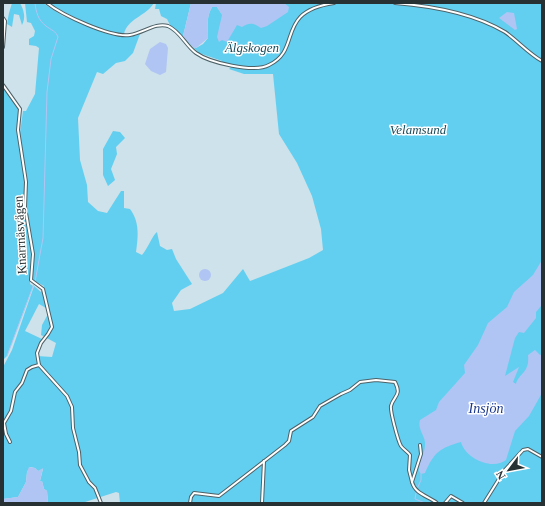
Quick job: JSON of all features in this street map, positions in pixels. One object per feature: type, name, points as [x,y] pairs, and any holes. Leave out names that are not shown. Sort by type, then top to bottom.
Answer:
[{"type":"street","points":[[47,3],[72,18],[120,35],[138,33],[159,25],[169,26],[201,56],[227,64],[254,69],[269,65],[280,57],[295,22],[301,15],[314,7],[334,3]]},
{"type":"street","points":[[395,3],[433,6],[490,25],[508,34],[542,61]]},
{"type":"street","points":[[3,18],[5,21],[3,47]]},
{"type":"street","name":"Knarrnäsvägen","points":[[3,85],[20,109],[18,130],[26,182],[25,207],[32,254],[31,280],[43,289],[52,326],[41,343],[37,353],[39,365]]},
{"type":"street","points":[[10,442],[6,434],[4,423],[11,412],[15,392],[22,383],[27,370],[32,366],[39,365],[67,396],[72,408],[72,428],[79,452],[80,465],[89,482],[95,488],[101,503]]},
{"type":"street","points":[[190,503],[191,497],[194,493],[219,496],[264,460],[287,444],[291,431],[313,417],[320,406],[350,390],[363,380],[382,380],[395,382],[398,388],[398,392],[391,405],[393,422],[401,446],[410,455],[412,482],[416,490],[423,495],[427,495],[437,503]]},
{"type":"street","points":[[412,482],[421,454],[420,445]]},
{"type":"street","points":[[484,503],[504,471],[523,450],[528,449],[542,456]]},
{"type":"street","points":[[262,503],[264,460]]},
{"type":"street","points":[[445,503],[451,496],[463,503]]},
{"type":"green space","points":[[12,3],[20,3],[24,17],[22,25],[19,15],[14,14],[12,27],[7,24]]},
{"type":"green space","name":"Velamsund","points":[[25,3],[43,3],[63,16],[112,35],[130,37],[140,34],[133,53],[125,61],[116,63],[103,74],[97,72],[78,118],[80,160],[87,185],[88,202],[98,211],[107,213],[121,191],[124,191],[124,208],[130,209],[137,224],[138,235],[136,252],[142,255],[157,232],[160,246],[167,250],[172,249],[176,259],[192,284],[181,290],[172,303],[174,311],[190,309],[223,293],[243,269],[250,281],[309,258],[323,250],[321,229],[312,196],[297,163],[279,134],[273,74],[244,74],[229,69],[232,66],[222,63],[222,61],[199,53],[170,25],[167,19],[161,16],[159,9],[155,9],[156,3],[191,3],[183,36],[193,47],[196,48],[203,44],[208,38],[208,18],[212,7],[217,7],[221,13],[222,3],[542,3],[542,503],[120,503],[119,493],[116,492],[82,503],[48,503],[47,491],[44,489],[42,481],[40,481],[43,469],[38,471],[35,468],[30,467],[27,472],[26,482],[18,497],[3,499],[3,367],[12,350],[34,286],[41,292],[44,286],[32,280],[32,243],[26,207],[26,178],[19,140],[23,111],[26,111],[35,94],[39,48],[29,45],[29,39],[34,36],[35,31],[31,23],[27,22]],"holes":[[[39,304],[46,308],[48,314],[42,325],[41,335],[56,343],[52,357],[37,356],[42,339],[25,331]]]},
{"type":"green space","points":[[48,3],[154,3],[129,25],[124,34],[106,31],[96,27]]},
{"type":"green space","points":[[3,86],[20,111],[17,130],[26,182],[24,207],[31,251],[30,284],[33,286],[7,356],[3,360]]},
{"type":"green space","points":[[113,131],[120,132],[125,138],[116,147],[117,154],[111,169],[115,180],[108,186],[103,175],[103,149]]},
{"type":"water","points":[[191,3],[284,3],[289,7],[288,12],[267,26],[261,28],[252,24],[247,24],[242,27],[237,25],[227,42],[222,40],[219,42],[217,37],[222,15],[217,7],[212,7],[208,18],[208,38],[196,48],[193,47],[183,36]]},
{"type":"water","points":[[507,12],[514,13],[517,29],[515,30],[499,18]]},
{"type":"water","points":[[160,42],[166,44],[168,48],[166,72],[160,75],[151,71],[145,64],[150,49]]},
{"type":"water","name":"Insjön","points":[[542,260],[542,307],[541,306],[536,312],[536,318],[524,333],[519,332],[515,338],[505,376],[519,367],[513,382],[516,384],[517,380],[526,369],[528,355],[535,350],[540,355],[542,354],[542,393],[529,416],[515,431],[506,460],[494,464],[480,461],[473,458],[468,453],[461,442],[448,446],[438,452],[431,460],[425,473],[421,474],[419,468],[425,448],[425,442],[419,424],[420,420],[436,410],[439,402],[465,373],[464,365],[478,345],[488,323],[507,307],[514,292],[533,275]]},
{"type":"water","points":[[203,269],[207,269],[211,275],[207,281],[203,281],[199,277],[199,273]]},
{"type":"water","points":[[29,467],[35,468],[38,471],[43,468],[40,481],[42,481],[44,489],[47,491],[48,503],[3,503],[3,499],[18,497],[26,482]]},
{"type":"waterway","points":[[35,3],[37,13],[41,21],[55,32],[58,37],[51,59],[47,92],[43,238],[35,282]]},
{"type":"waterway","points":[[7,356],[34,284]]},
{"type":"waterway","points":[[417,489],[421,480],[421,474]]},
{"type":"waterway","points":[[416,493],[415,499],[425,503]]},
{"type":"park label","name":"Älgskogen","points":[[252,47]]}]
